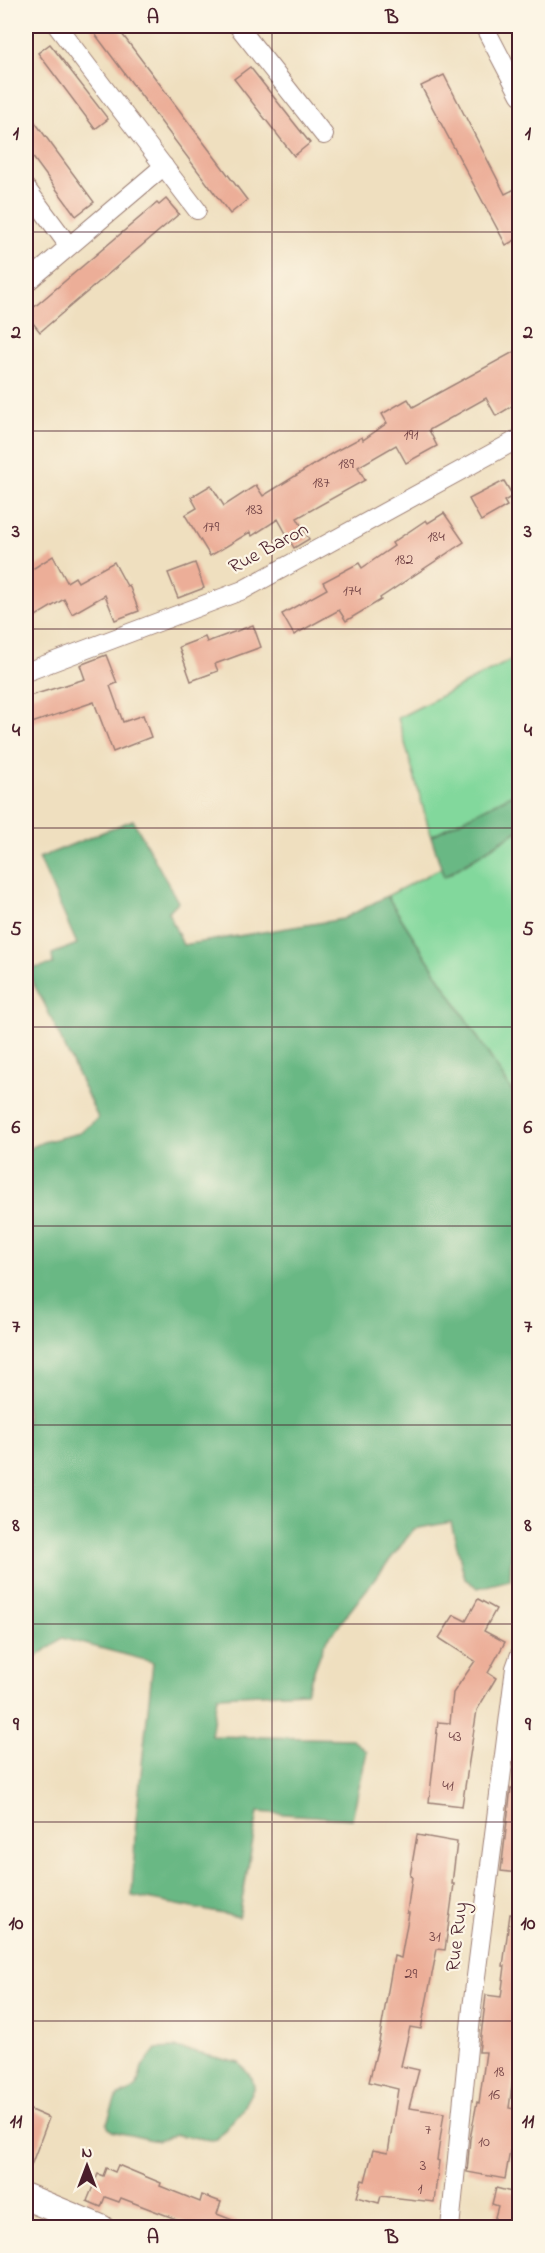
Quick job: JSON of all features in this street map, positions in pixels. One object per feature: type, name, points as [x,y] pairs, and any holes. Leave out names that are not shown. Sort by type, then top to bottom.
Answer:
[{"type":"street","points":[[57,26],[197,210]]},
{"type":"street","points":[[237,26],[324,135]]},
{"type":"street","points":[[484,26],[518,87]]},
{"type":"street","points":[[26,283],[164,166]]},
{"type":"street","points":[[26,188],[69,246]]},
{"type":"street","name":"Rue Baron","points":[[26,672],[243,590],[519,438]]},
{"type":"street","name":"Rue Ruy","points":[[450,2228],[472,2008],[515,1668],[519,1654]]},
{"type":"street","points":[[26,2198],[101,2228]]},
{"type":"green space","points":[[519,656],[519,791],[431,836],[398,718]]},
{"type":"green space","points":[[519,791],[519,830],[444,877],[431,836]]},
{"type":"green space","points":[[133,820],[178,902],[168,912],[183,945],[343,919],[387,896],[519,1102],[520,1516],[511,1554],[510,1580],[478,1588],[465,1579],[451,1522],[414,1529],[324,1644],[306,1692],[217,1696],[211,1736],[352,1739],[367,1752],[352,1819],[258,1812],[239,1917],[132,1896],[136,1820],[153,1662],[62,1638],[26,1665],[26,1150],[43,1142],[80,1133],[98,1118],[26,970],[53,964],[52,954],[77,944],[39,858]]},
{"type":"green space","points":[[519,830],[519,1102],[387,896],[441,868],[444,877]]},
{"type":"green space","points":[[176,2048],[239,2063],[252,2078],[254,2087],[241,2111],[217,2139],[212,2140],[176,2135],[157,2141],[112,2131],[107,2123],[115,2100],[119,2095],[137,2086],[142,2067],[156,2049]]},
{"type":"building","points":[[89,26],[116,26],[247,200],[230,214]]},
{"type":"building","points":[[50,44],[108,119],[95,129],[38,53]]},
{"type":"building","points":[[250,67],[310,143],[294,156],[234,79]]},
{"type":"building","points":[[444,75],[505,194],[519,187],[519,238],[506,245],[421,86]]},
{"type":"building","points":[[26,110],[94,202],[76,216],[26,148]]},
{"type":"building","points":[[166,199],[179,214],[40,332],[26,314],[157,203],[159,205]]},
{"type":"building","points":[[519,349],[519,402],[496,416],[486,398],[429,430],[437,446],[406,463],[396,445],[358,467],[365,480],[297,518],[309,539],[294,548],[278,519],[252,536],[250,532],[210,556],[185,515],[197,508],[191,497],[211,485],[224,506],[256,485],[263,496],[334,452],[362,437],[363,440],[387,423],[382,414],[408,399],[413,407]]},
{"type":"building","points":[[504,481],[513,496],[504,501],[507,506],[481,521],[469,499]]},
{"type":"building","points":[[444,513],[464,542],[380,598],[381,600],[346,621],[339,610],[294,635],[282,614],[327,589],[323,582],[359,563],[362,568],[394,546],[392,543],[426,520],[428,523]]},
{"type":"building","points":[[53,556],[67,582],[75,577],[78,582],[114,562],[127,586],[129,585],[139,611],[115,620],[105,595],[72,614],[64,599],[26,622],[26,573]]},
{"type":"building","points":[[195,563],[204,588],[178,598],[168,573]]},
{"type":"building","points":[[253,625],[261,647],[215,664],[218,671],[191,681],[179,647],[205,637],[207,642]]},
{"type":"building","points":[[106,655],[117,683],[110,686],[123,722],[143,715],[151,737],[113,752],[94,702],[26,725],[26,697],[85,679],[80,665]]},
{"type":"building","points":[[478,1599],[496,1609],[484,1631],[505,1642],[488,1673],[496,1678],[477,1710],[462,1806],[429,1802],[438,1722],[450,1723],[453,1693],[475,1661],[439,1638],[454,1615],[466,1621]]},
{"type":"building","points":[[511,1788],[519,1789],[519,1873],[501,1871]]},
{"type":"building","points":[[417,1835],[457,1842],[445,1950],[437,1949],[421,2029],[410,2027],[401,2066],[419,2070],[409,2108],[444,2113],[434,2202],[381,2196],[379,2203],[357,2197],[362,2180],[365,2181],[373,2150],[388,2153],[398,2089],[369,2082],[379,2042],[394,1956],[401,1958],[409,1913],[407,1913],[412,1877],[410,1876]]},
{"type":"building","points":[[510,1914],[519,1915],[519,2065],[515,2064],[509,2108],[519,2110],[519,2122],[513,2152],[510,2151],[505,2179],[467,2172],[470,2139],[477,2102],[479,2103],[486,2052],[479,2052],[486,1995],[501,1997]]},
{"type":"building","points":[[26,2108],[49,2118],[27,2176],[26,2176]]},
{"type":"building","points":[[118,2165],[161,2183],[160,2186],[200,2202],[202,2195],[221,2202],[217,2214],[248,2226],[248,2228],[188,2228],[189,2224],[121,2198],[119,2202],[105,2197],[101,2207],[87,2201],[98,2174],[103,2176],[106,2168],[115,2172]]},
{"type":"building","points":[[496,2188],[519,2194],[519,2228],[492,2228],[498,2206],[492,2204]]}]
